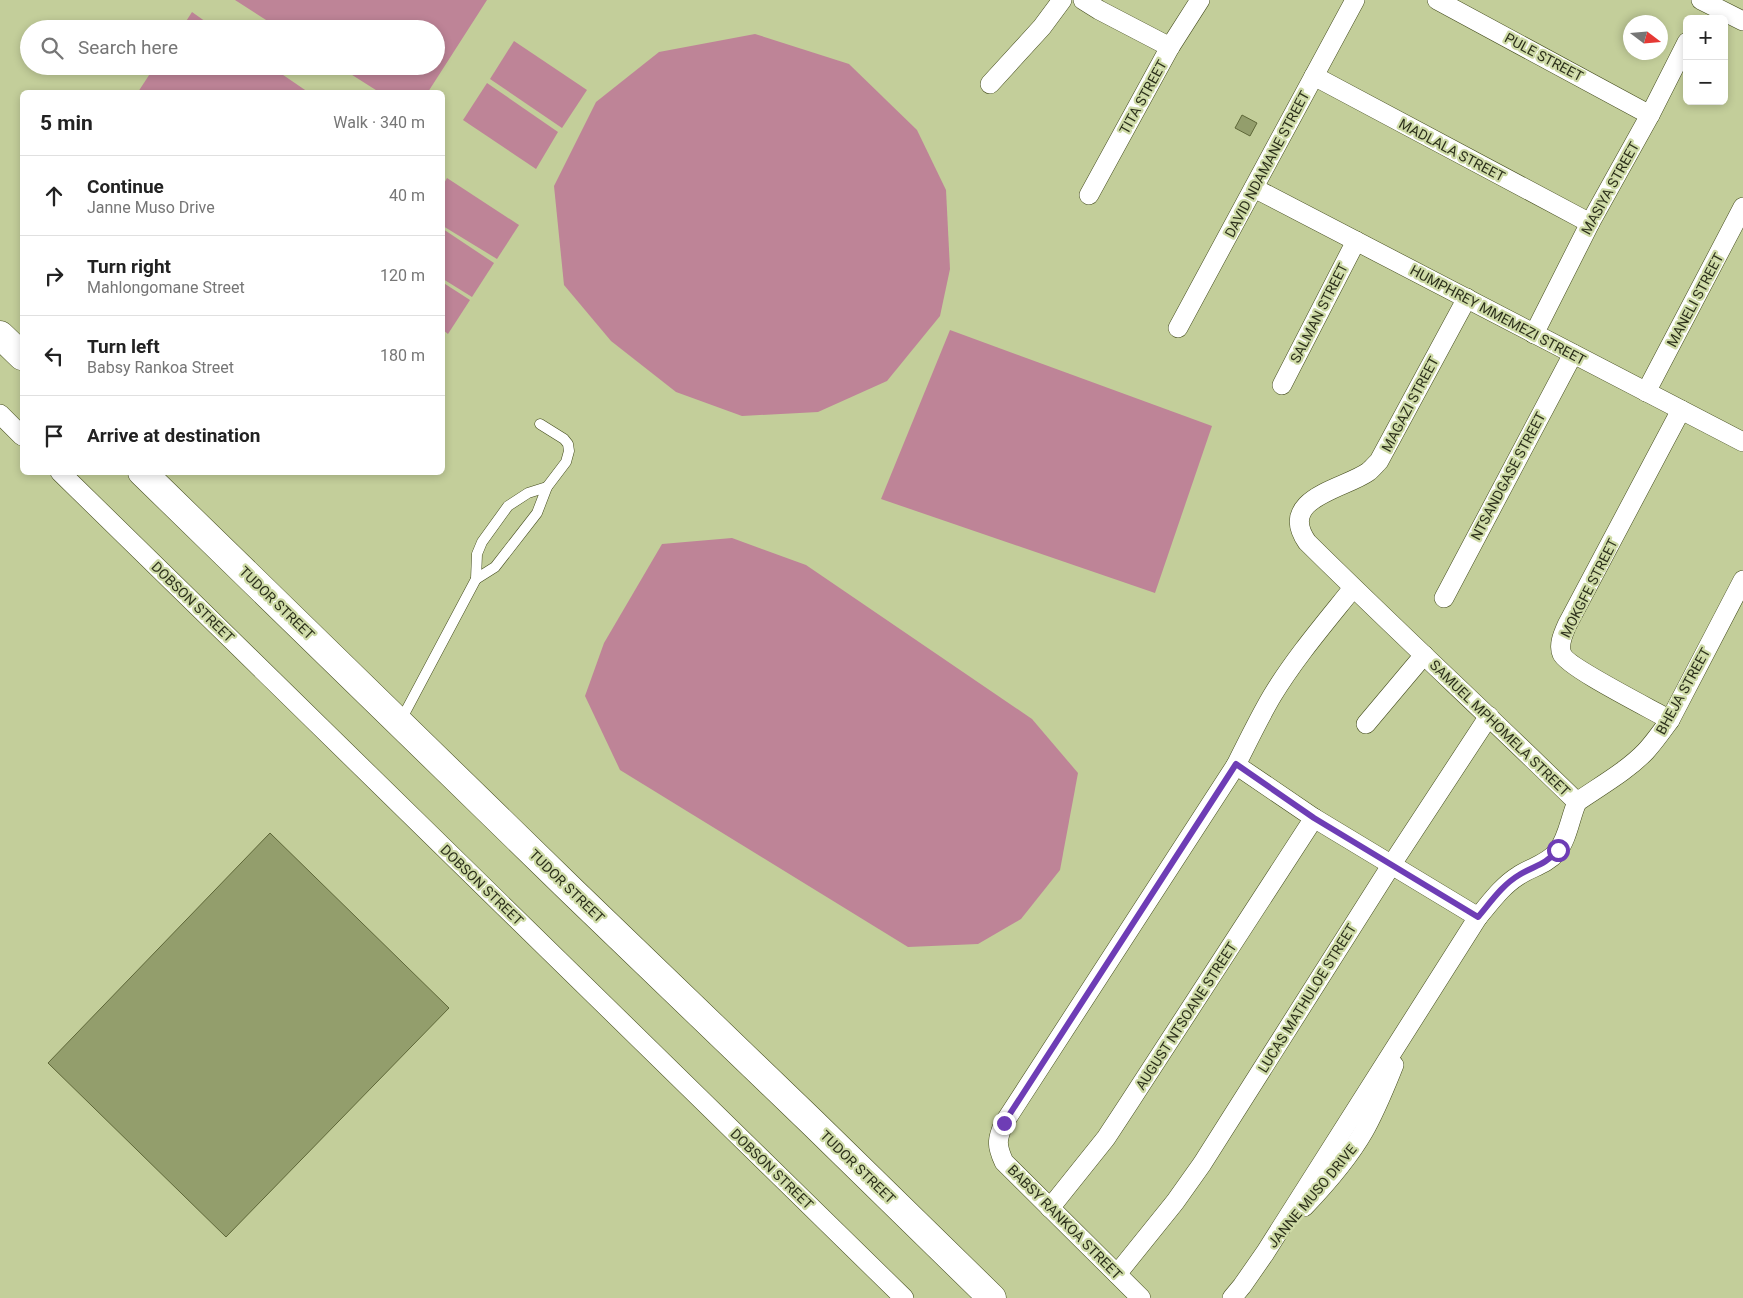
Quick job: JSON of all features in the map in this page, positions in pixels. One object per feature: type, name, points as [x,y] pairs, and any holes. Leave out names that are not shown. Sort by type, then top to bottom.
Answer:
[{"type":"street","points":[[990,84],[1042,27],[1062,0]]},
{"type":"street","points":[[1083,0],[1170,48]]},
{"type":"street","name":"TITA STREET","points":[[1089,195],[1170,48],[1200,0]]},
{"type":"street","name":"DAVID NDAMANE STREET","points":[[1178,328],[1355,0]]},
{"type":"street","name":"PULE STREET","points":[[1437,0],[1650,115]]},
{"type":"street","points":[[1703,5],[1743,21]]},
{"type":"street","name":"MASIYA STREET","points":[[1534,334],[1590,223],[1650,115],[1683,50]]},
{"type":"street","name":"MADLALA STREET","points":[[1314,76],[1590,223]]},
{"type":"street","name":"HUMPHREY MMEMEZI STREET","points":[[1254,188],[1743,442]]},
{"type":"street","name":"MANELI STREET","points":[[1646,392],[1743,207]]},
{"type":"street","name":"SALMAN STREET","points":[[1282,385],[1356,241]]},
{"type":"street","name":"MAGAZI STREET","points":[[1301,534],[1299,526],[1300,517],[1313,498],[1322,492],[1367,472],[1379,461],[1467,298]]},
{"type":"street","points":[[0,335],[20,354]]},
{"type":"street","name":"NTSANDGASE STREET","points":[[1444,598],[1573,354]]},
{"type":"street","name":"MOKGFE STREET","points":[[1670,720],[1578,669],[1562,655],[1560,647],[1567,625],[1681,410]]},
{"type":"street","points":[[0,414],[20,434]]},
{"type":"street","name":"DOBSON STREET","points":[[63,475],[904,1298]]},
{"type":"street","name":"TUDOR STREET","points":[[145,475],[992,1298]]},
{"type":"street","name":"SAMUEL MPHOMELA STREET","points":[[1301,534],[1353,588],[1577,802]]},
{"type":"street","name":"BHEJA STREET","points":[[1577,802],[1645,752],[1670,720],[1743,580]]},
{"type":"street","name":"BABSY RANKOA STREET","points":[[1141,1298],[1004,1162],[998,1149],[999,1136],[1004,1123],[1236,764],[1255,725],[1286,674],[1353,588]]},
{"type":"street","name":"SAMUEL MPHOMELA STREET","points":[[1366,724],[1424,655]]},
{"type":"street","name":"LUCAS MATHULOE STREET","points":[[1117,1274],[1175,1202],[1202,1164],[1392,864],[1489,716]]},
{"type":"street","points":[[1236,764],[1314,818],[1478,917]]},
{"type":"street","name":"JANNE MUSO DRIVE","points":[[1232,1298],[1265,1253],[1325,1184],[1364,1132],[1380,1099],[1407,1028],[1478,917],[1509,882],[1519,874],[1545,864],[1558,850],[1564,839],[1577,802]]},
{"type":"street","name":"AUGUST NTSOANE STREET","points":[[1050,1208],[1110,1131],[1314,818]]},
{"type":"lane","points":[[476,579],[495,567],[537,513],[547,487],[566,462],[568,444],[564,439],[540,424]]},
{"type":"lane","points":[[400,723],[476,579],[477,554],[482,542],[508,506],[528,493],[547,487]]},
{"type":"shaded area","points":[[235,0],[487,0],[445,65],[445,20],[266,20]]},
{"type":"shaded area","points":[[192,12],[203,20],[187,20]]},
{"type":"shaded area","points":[[755,34],[849,64],[917,130],[946,190],[950,269],[940,316],[887,381],[818,412],[742,416],[676,392],[611,341],[564,285],[554,186],[596,102],[659,52]]},
{"type":"shaded area","points":[[514,41],[587,90],[562,128],[490,79]]},
{"type":"shaded area","points":[[149,75],[283,75],[305,90],[139,90]]},
{"type":"shaded area","points":[[352,75],[439,75],[429,90],[376,90]]},
{"type":"shaded area","points":[[487,83],[558,132],[536,169],[463,120]]},
{"type":"shaded area","points":[[447,178],[519,225],[497,259],[445,227],[445,182]]},
{"type":"shaded area","points":[[445,230],[494,263],[472,297],[445,280]]},
{"type":"shaded area","points":[[445,284],[470,300],[448,334],[445,332]]},
{"type":"shaded area","points":[[950,330],[1212,426],[1155,593],[881,499]]},
{"type":"shaded area","points":[[732,538],[806,565],[1032,719],[1078,773],[1060,870],[1021,919],[978,944],[908,947],[620,770],[585,696],[604,643],[662,544]]},
{"type":"building","points":[[1242,115],[1257,123],[1250,136],[1235,128]]},
{"type":"building","points":[[270,833],[449,1008],[226,1237],[48,1063]]},
{"type":"route","points":[[1004,1123],[1236,764],[1314,818],[1478,917],[1509,882],[1519,874],[1545,864],[1558,850]]}]
